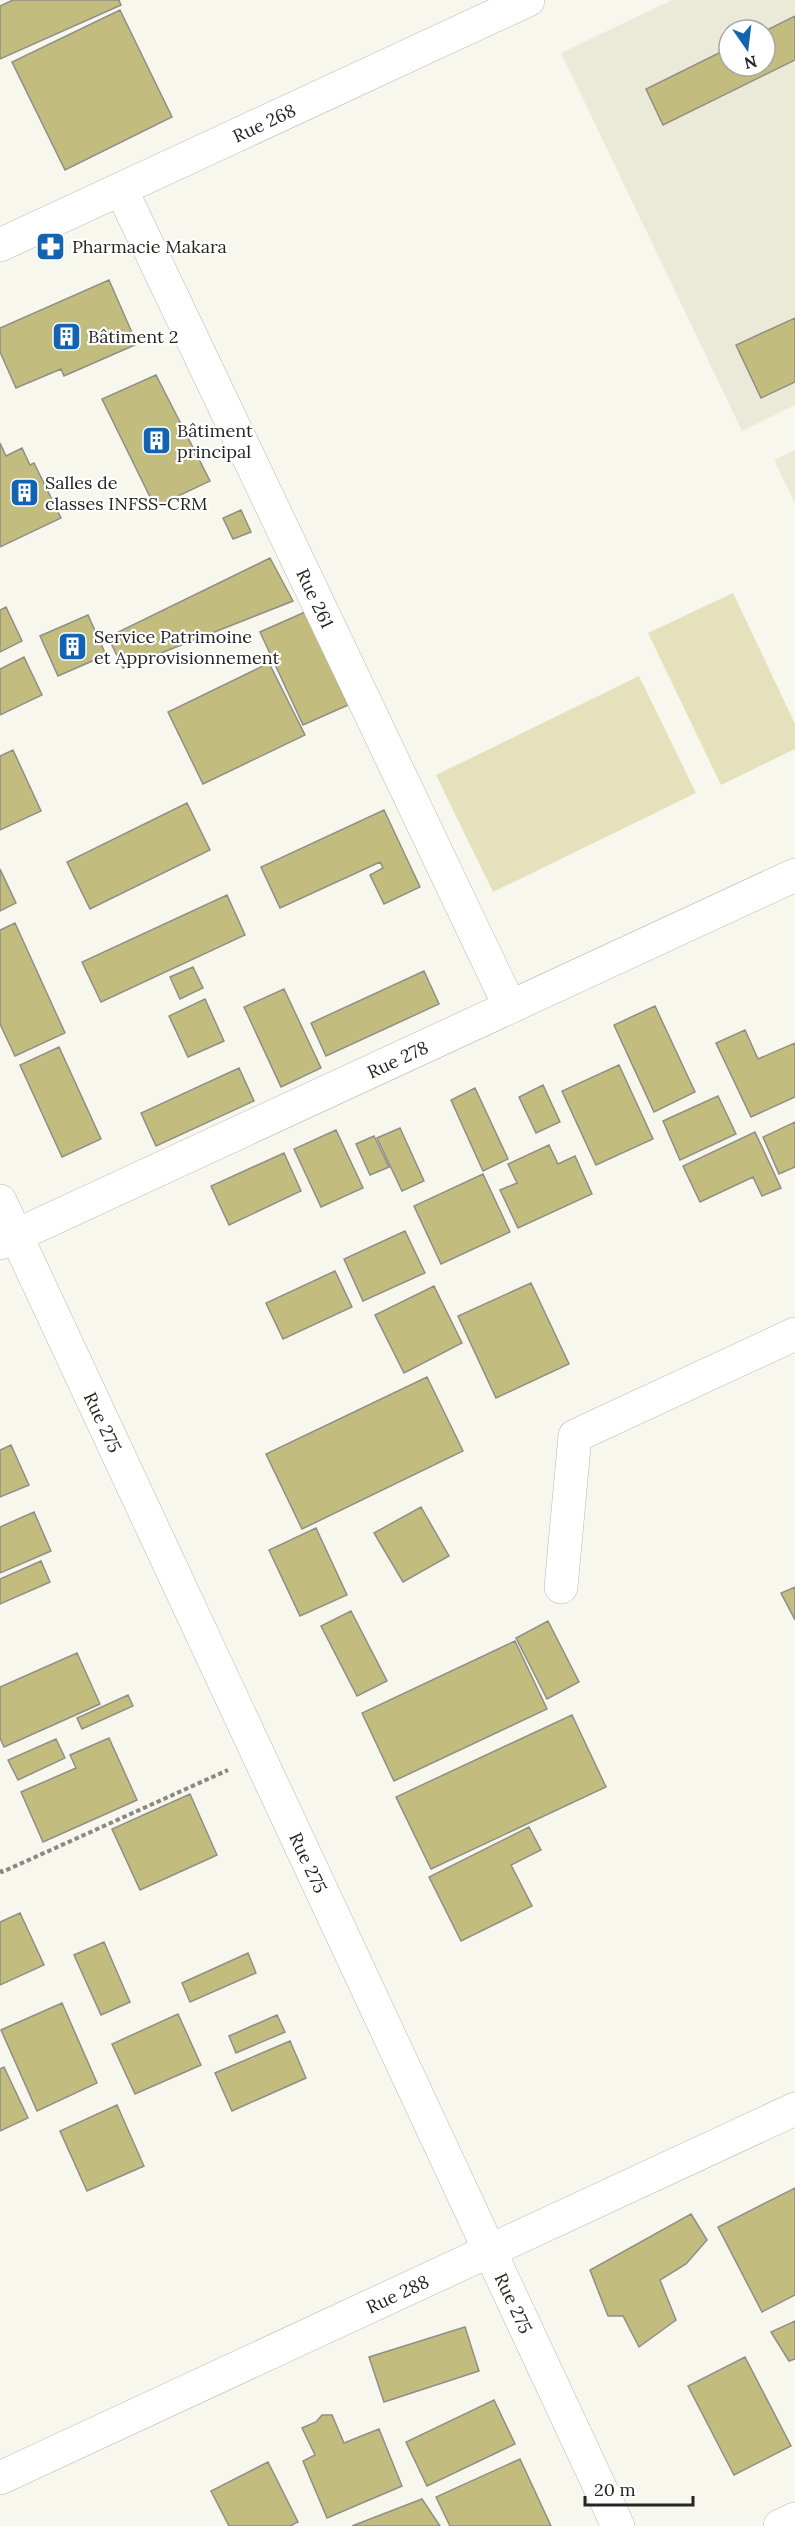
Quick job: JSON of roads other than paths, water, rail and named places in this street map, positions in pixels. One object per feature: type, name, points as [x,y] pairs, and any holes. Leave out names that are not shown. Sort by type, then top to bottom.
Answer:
[{"type":"street","name":"Rue 268","points":[[0,245],[528,0]]},
{"type":"street","name":"Rue 261","points":[[121,189],[510,1007]]},
{"type":"street","name":"Rue 278","points":[[8,1240],[795,875]]},
{"type":"street","name":"Rue 275","points":[[0,1201],[8,1240],[259,1756],[618,2526]]},
{"type":"street","points":[[561,1587],[575,1436],[795,1334]]},
{"type":"street","name":"Rue 288","points":[[0,2478],[795,2109]]},
{"type":"street","points":[[780,2526],[795,2519]]},
{"type":"place","name":"Pharmacie Makara","points":[[51,246]]},
{"type":"place","name":"Bâtiment 2","points":[[67,336]]},
{"type":"place","name":"Bâtiment principal","points":[[156,440]]},
{"type":"place","name":"Salles de classes INFSS-CRM","points":[[24,492]]},
{"type":"place","name":"Service Patrimoine et Approvisionnement","points":[[73,646]]}]
